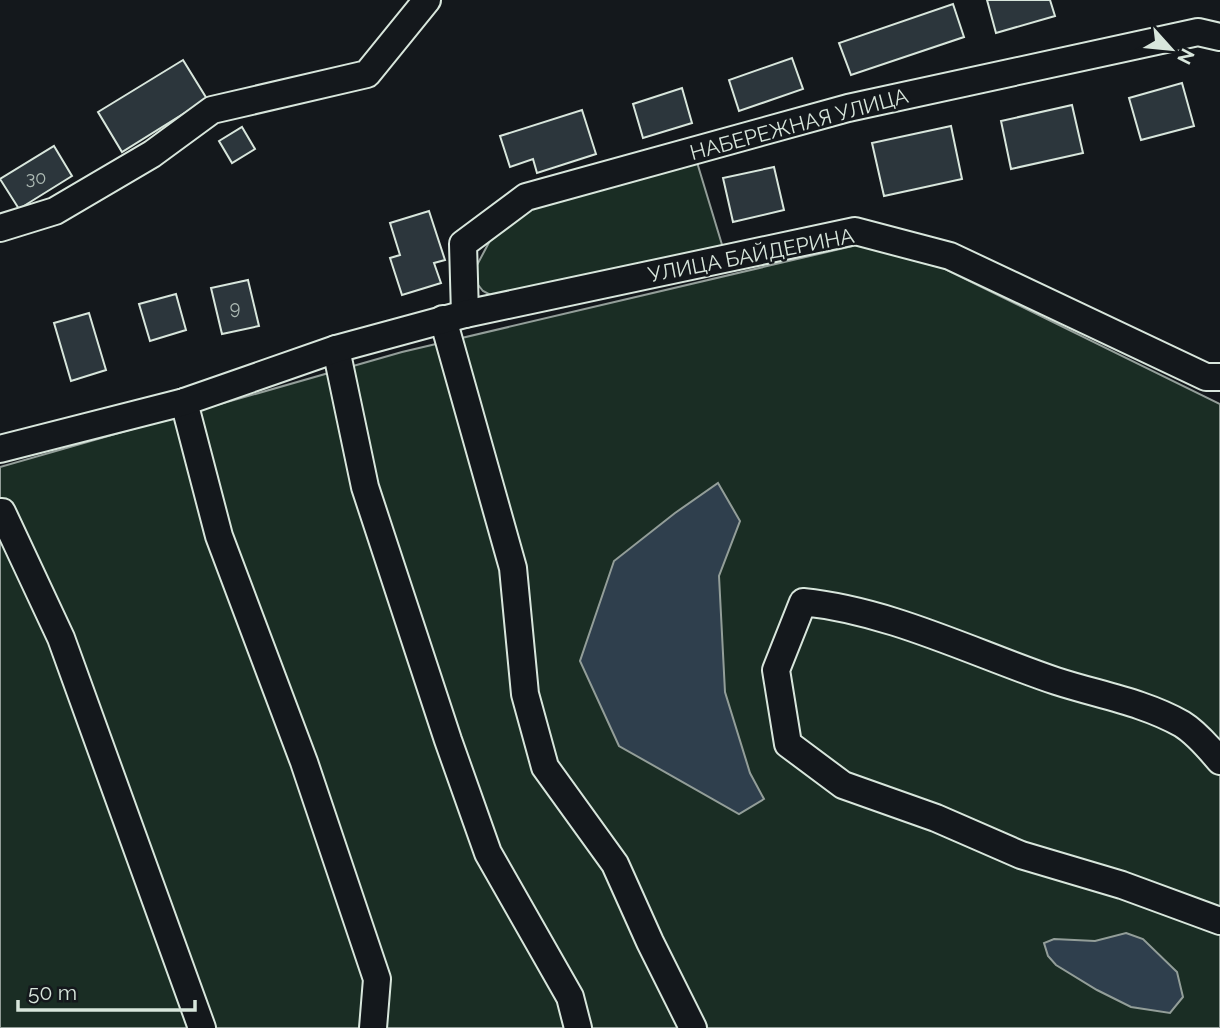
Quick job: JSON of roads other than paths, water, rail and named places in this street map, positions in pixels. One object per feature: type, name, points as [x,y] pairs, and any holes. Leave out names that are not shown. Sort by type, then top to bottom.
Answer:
[{"type":"street","points":[[0,228],[55,211],[152,154],[212,110],[367,74],[427,0]]},
{"type":"street","name":"НАБЕРЕЖНАЯ УЛИЦА","points":[[454,317],[463,244],[526,197],[848,108],[1198,32],[1220,37]]},
{"type":"street","name":"УЛИЦА БАЙДЕРИНА","points":[[0,449],[184,402],[336,349],[454,317],[855,231],[950,256],[1206,377],[1220,377]]},
{"type":"street","points":[[454,317],[513,568],[525,694],[545,767],[615,864],[693,1028]]},
{"type":"street","points":[[336,349],[365,487],[488,853],[570,997],[578,1028]]},
{"type":"street","points":[[184,402],[219,536],[304,762],[377,979],[373,1028]]},
{"type":"street","points":[[0,512],[61,638],[202,1028]]},
{"type":"street","points":[[1220,761],[1184,725],[1137,704],[1058,681],[881,617],[824,604],[803,602],[776,670],[788,744],[843,785],[936,818],[1021,855],[1122,885],[1220,921]]},
{"type":"water","points":[[718,483],[740,521],[719,576],[725,692],[750,773],[764,799],[739,814],[619,746],[580,661],[614,561]]},
{"type":"water","points":[[1126,933],[1143,939],[1177,972],[1183,997],[1170,1013],[1131,1007],[1097,990],[1056,965],[1048,956],[1044,943],[1054,939],[1095,941]]}]
